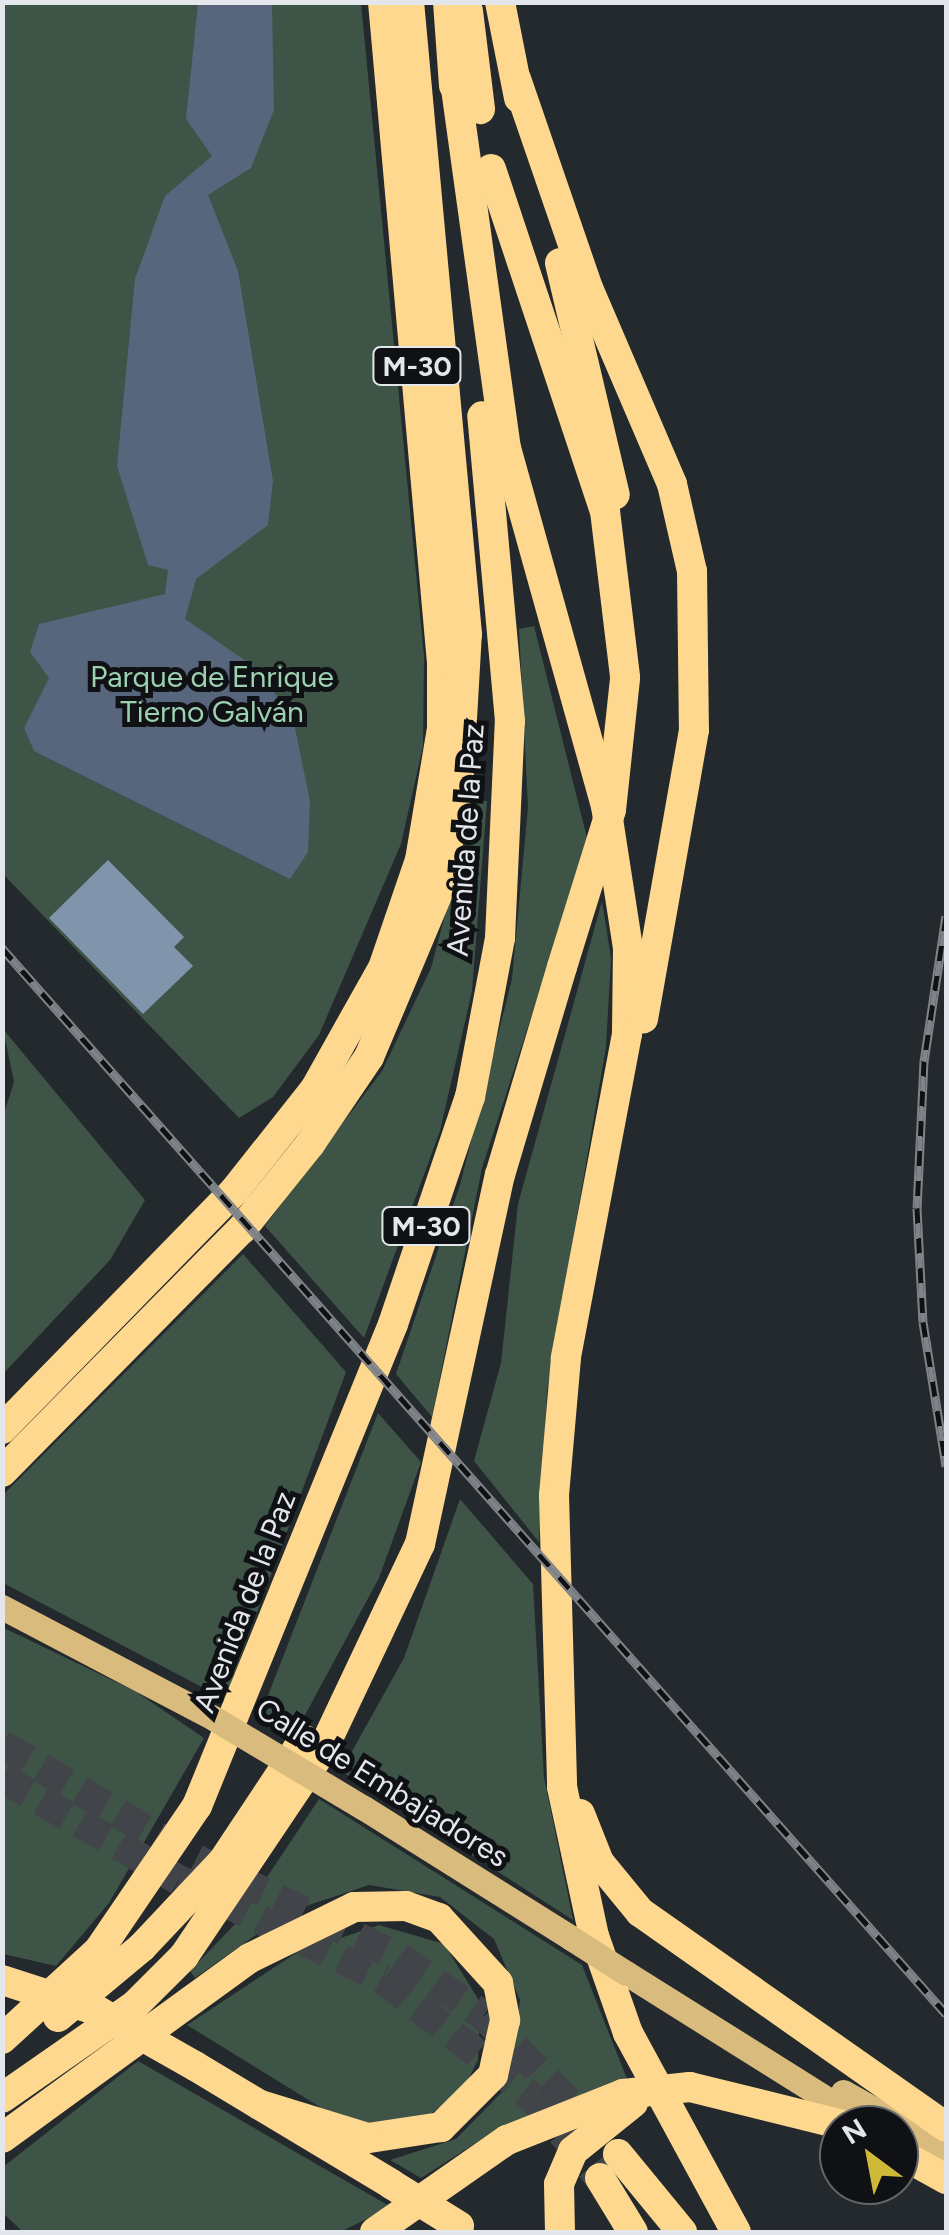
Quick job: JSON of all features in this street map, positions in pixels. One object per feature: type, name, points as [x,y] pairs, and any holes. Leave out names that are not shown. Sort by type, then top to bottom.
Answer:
[{"type":"highway","name":"Avenida de la Paz","points":[[2,1428],[235,1190],[315,1089],[384,968],[420,860],[442,729],[442,663],[382,2]]},
{"type":"highway","points":[[2,1472],[242,1229],[310,1144],[370,1057],[440,888],[458,788],[467,634],[409,2]]},
{"type":"highway","name":"Avenida de la Paz","points":[[2,2039],[99,1950],[198,1806],[393,1324],[470,1097],[500,938],[510,721],[448,2]]},
{"type":"highway","points":[[468,2],[496,201],[605,510],[624,678]]},
{"type":"highway","points":[[2,2098],[134,2006],[184,1956],[322,1749],[391,1609],[451,1430],[500,1175],[611,810],[624,678],[626,573],[599,402],[500,2]]},
{"type":"highway","points":[[453,68],[506,448],[606,806],[628,948],[627,1034],[566,1358],[554,1496],[560,1761],[586,1904],[628,2032],[736,2232]]},
{"type":"highway","points":[[516,79],[588,288],[672,484],[692,571],[698,662],[640,1044],[595,1268],[566,1358]]},
{"type":"highway","points":[[2,1399],[66,1362]]},
{"type":"highway","points":[[2,2056],[142,1948],[223,1862],[391,1609]]},
{"type":"highway","points":[[560,1761],[599,1862],[640,1912],[946,2127]]},
{"type":"highway","points":[[2,2138],[250,1958],[354,1907],[406,1906],[439,1918],[498,1983],[505,2020],[494,2074],[441,2127],[368,2138],[260,2105]]},
{"type":"highway","points":[[2,1980],[98,2012],[195,2066],[464,2229]]},
{"type":"highway","points":[[374,2232],[507,2140],[628,2099],[692,2092],[770,2100],[819,2117]]},
{"type":"highway","points":[[560,2232],[560,2184],[573,2150],[628,2099]]},
{"type":"highway","points":[[919,2164],[946,2178]]},
{"type":"highway","points":[[633,2232],[609,2166],[682,2232]]},
{"type":"main road","name":"Calle de Embajadores","points":[[2,1607],[216,1718],[836,2105]]},
{"type":"main road","name":"Calle de Embajadores","points":[[718,2031],[946,2150]]},
{"type":"main road","points":[[919,2154],[946,2170]]},
{"type":"green space","name":"Parque de Enrique Tierno Galván","points":[[3,3],[361,3],[424,656],[423,746],[401,844],[319,1035],[273,1097],[239,1118],[3,874]]},
{"type":"green space","points":[[534,626],[588,842],[482,1168],[432,1417],[396,1374],[460,1185],[512,979],[528,807],[519,629]]},
{"type":"green space","points":[[475,801],[487,801],[472,991],[440,1131],[364,1338],[265,1226],[382,1071],[431,968]]},
{"type":"green space","points":[[602,901],[611,958],[606,1047],[547,1391],[539,1542],[474,1461],[501,1363],[518,1204]]},
{"type":"green space","points":[[3,1029],[145,1200],[110,1260],[3,1374],[2,1120],[14,1082]]},
{"type":"green space","points":[[243,1254],[346,1372],[225,1699],[3,1583],[3,1495]]},
{"type":"green space","points":[[378,1413],[421,1462],[379,1578],[291,1741],[258,1721]]},
{"type":"green space","points":[[460,1499],[533,1584],[544,1777],[573,1920],[341,1771],[404,1658]]},
{"type":"green space","points":[[2,1627],[135,1691],[204,1738],[109,1903],[56,1966],[3,1954]]},
{"type":"green space","points":[[319,1799],[582,1965],[627,2079],[496,2130],[421,2178],[390,2160],[456,2139],[506,2088],[520,2000],[494,1939],[440,1897],[369,1885],[288,1912],[195,1978],[190,1971],[237,1922]]},
{"type":"green space","points":[[379,1925],[444,1944],[480,2002],[478,2060],[463,2090],[420,2122],[378,2128],[328,2112],[187,2025],[296,1953]]},
{"type":"green space","points":[[138,2061],[391,2207],[340,2232],[23,2232],[3,2213],[3,2167]]},
{"type":"water","points":[[198,3],[272,3],[274,110],[251,168],[208,195],[238,271],[273,481],[268,525],[196,579],[185,619],[256,668],[293,718],[310,801],[308,852],[290,879],[34,751],[24,728],[49,678],[30,652],[39,624],[165,594],[168,570],[148,565],[117,466],[135,279],[165,196],[212,156],[186,119]]},
{"type":"building","points":[[108,860],[184,937],[174,947],[193,966],[143,1014],[49,918]]},
{"type":"tunnel","points":[[2,1745],[196,1859],[399,1957],[484,2016],[596,2129]]},
{"type":"tunnel","points":[[2,1778],[179,1880],[383,1979],[533,2098],[600,2178]]},
{"type":"railway","points":[[946,916],[924,1061],[917,1208],[923,1322],[946,1466]]},
{"type":"railway","points":[[2,948],[946,2014]]}]
